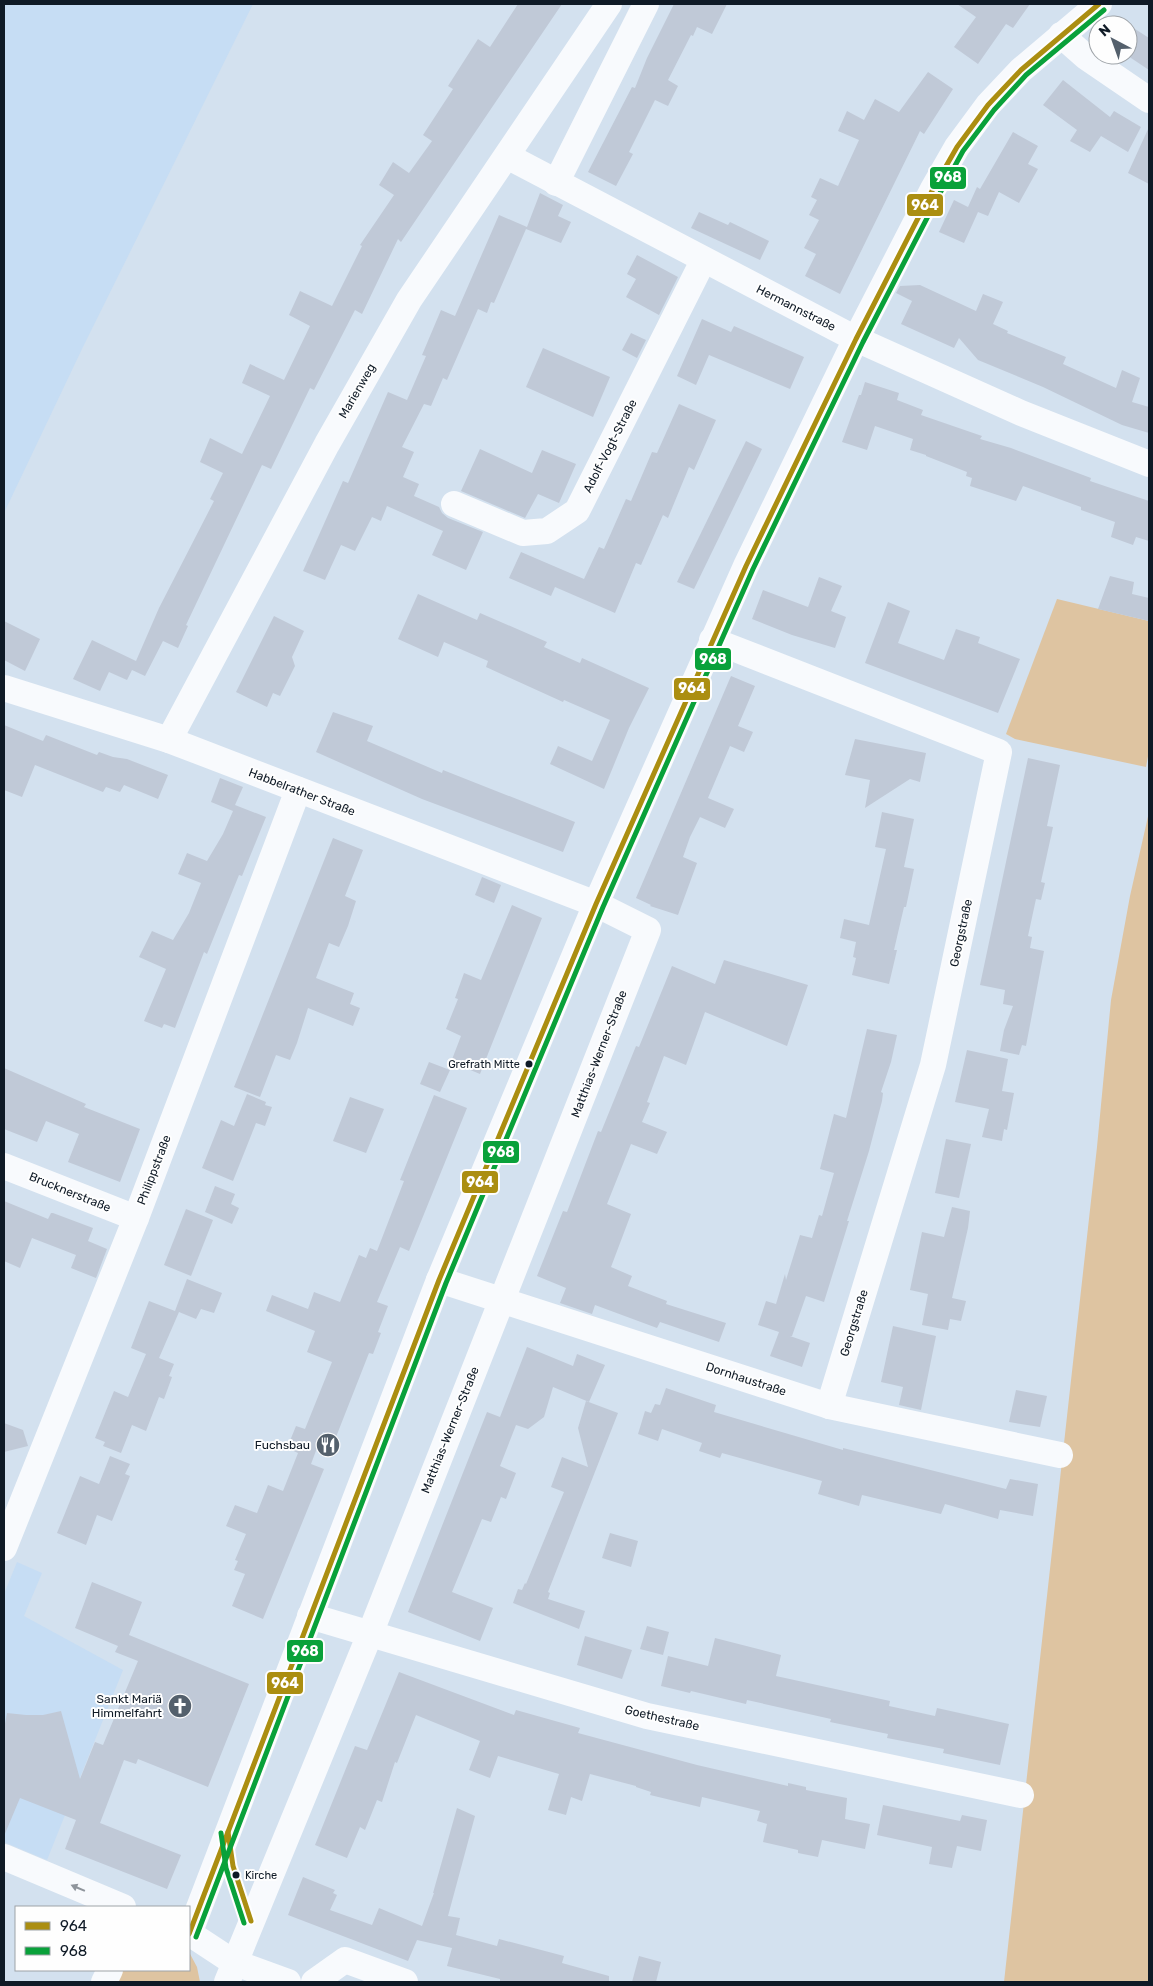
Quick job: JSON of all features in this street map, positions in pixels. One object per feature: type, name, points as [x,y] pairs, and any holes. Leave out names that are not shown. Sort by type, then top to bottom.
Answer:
[{"type":"street","name":"Marienweg","points":[[168,740],[326,444],[409,300],[608,4]]},
{"type":"street","points":[[556,183],[646,4]]},
{"type":"street","points":[[190,1931],[438,1280],[596,904],[712,640],[856,339],[933,189],[957,147],[988,105],[1021,70],[1099,4]]},
{"type":"street","points":[[1061,35],[1086,57],[1149,100]]},
{"type":"street","points":[[573,58],[608,78]]},
{"type":"street","name":"Hermannstraße","points":[[507,156],[703,261],[856,339],[1021,413],[1149,464]]},
{"type":"street","name":"Adolf-Vogt-Straße","points":[[454,504],[523,533],[547,531],[577,511],[703,261]]},
{"type":"street","name":"Georgstraße","points":[[712,640],[999,752],[933,1066],[829,1406]]},
{"type":"street","name":"Habbelrather Straße","points":[[4,688],[168,740],[596,904]]},
{"type":"street","name":"Philippstraße","points":[[4,1548],[12,1504],[136,1218],[298,790]]},
{"type":"street","name":"Matthias-Werner-Straße","points":[[230,1972],[370,1634],[648,930],[596,904]]},
{"type":"street","name":"Brucknerstraße","points":[[4,1166],[136,1218]]},
{"type":"street","name":"Dornhaustraße","points":[[438,1280],[829,1406],[1060,1455]]},
{"type":"street","name":"Goethestraße","points":[[310,1616],[647,1716],[1021,1795]]},
{"type":"street","points":[[4,1857],[121,1906]]},
{"type":"street","points":[[190,1935],[230,1972],[288,1982]]},
{"type":"street","points":[[314,1982],[345,1960],[405,1982]]},
{"type":"shaded area","points":[[4,4],[253,4],[82,349],[4,513]]},
{"type":"shaded area","points":[[1057,599],[1149,621],[1149,751],[1146,767],[1015,739],[1006,734]]},
{"type":"shaded area","points":[[1149,812],[1149,1982],[1004,1982],[1097,1147],[1111,1000],[1130,896]]},
{"type":"shaded area","points":[[17,1562],[42,1573],[24,1616],[123,1670],[47,1860],[4,1842],[4,1594]]},
{"type":"shaded area","points":[[190,1954],[197,1967],[200,1982],[112,1982],[117,1971],[190,1971]]},
{"type":"building","points":[[518,4],[562,4],[401,242],[398,239],[362,314],[355,310],[314,390],[310,388],[271,469],[262,465],[186,625],[188,626],[178,648],[163,641],[145,676],[132,670],[127,680],[109,672],[100,691],[73,679],[92,640],[136,661],[159,608],[214,501],[210,499],[223,473],[200,462],[210,438],[242,454],[270,396],[242,383],[250,364],[284,380],[310,326],[289,315],[300,291],[332,306],[362,246],[360,245],[394,195],[379,185],[393,162],[409,173],[432,141],[423,135],[453,89],[448,86],[478,39],[490,47]]},
{"type":"building","points":[[674,4],[727,4],[712,34],[697,27],[693,36],[691,35],[668,80],[678,86],[668,106],[655,100],[629,152],[633,154],[616,186],[588,172],[632,87],[635,88],[647,58]]},
{"type":"building","points":[[957,4],[1030,4],[1013,28],[1006,24],[978,64],[954,47],[976,17]]},
{"type":"building","points":[[1138,31],[1149,38],[1149,70],[1138,63]]},
{"type":"building","points":[[928,72],[953,89],[924,134],[920,131],[840,294],[805,276],[816,254],[804,248],[819,220],[809,215],[817,200],[811,197],[820,178],[838,186],[859,140],[838,131],[847,111],[864,120],[875,99],[899,112]]},
{"type":"building","points":[[1063,80],[1110,117],[1114,111],[1141,127],[1128,152],[1101,136],[1090,152],[1070,141],[1077,130],[1043,105]]},
{"type":"building","points":[[1149,127],[1149,184],[1128,173]]},
{"type":"building","points":[[1013,132],[1038,146],[1028,164],[1038,169],[1019,203],[999,192],[988,216],[978,212],[964,243],[939,232],[954,200],[968,207],[977,187],[980,189]]},
{"type":"building","points":[[540,193],[563,205],[558,216],[571,222],[561,243],[526,229],[494,303],[491,302],[487,313],[478,309],[447,380],[443,378],[431,406],[424,404],[402,447],[414,452],[403,477],[419,484],[414,496],[439,507],[448,518],[483,532],[466,570],[432,555],[443,531],[387,506],[381,521],[372,517],[355,551],[341,545],[325,580],[303,571],[343,481],[348,483],[388,392],[407,400],[426,356],[422,355],[441,310],[455,316],[499,215],[527,227]]},
{"type":"building","points":[[699,212],[728,225],[730,222],[769,241],[760,260],[691,228]]},
{"type":"building","points":[[637,255],[678,277],[659,315],[626,297],[636,279],[627,274]]},
{"type":"building","points":[[920,285],[976,311],[983,294],[1003,302],[993,324],[1008,331],[1007,333],[1066,357],[1063,364],[1116,388],[1122,370],[1140,378],[1132,402],[1149,407],[1149,433],[1122,425],[1043,387],[978,360],[959,338],[954,348],[901,324],[912,301],[896,293],[900,286]]},
{"type":"building","points":[[702,319],[731,332],[734,326],[804,357],[790,389],[709,355],[696,385],[677,376]]},
{"type":"building","points":[[631,333],[646,340],[637,358],[622,350]]},
{"type":"building","points":[[543,348],[610,377],[593,417],[526,387]]},
{"type":"building","points":[[865,382],[899,393],[897,400],[923,410],[921,415],[982,436],[980,439],[1011,448],[1091,478],[1090,481],[1149,501],[1149,541],[1136,537],[1133,545],[1111,537],[1115,522],[1081,510],[1081,507],[1023,486],[1016,501],[970,486],[972,478],[966,476],[967,472],[910,450],[913,439],[875,426],[867,450],[842,442]]},
{"type":"building","points":[[679,404],[716,420],[694,470],[689,467],[668,518],[663,515],[641,565],[636,563],[615,613],[555,587],[551,596],[509,578],[521,552],[584,579],[599,547],[604,549],[626,499],[631,501],[652,452],[657,453]]},
{"type":"building","points":[[746,441],[762,449],[694,589],[677,582]]},
{"type":"building","points":[[480,449],[532,473],[542,450],[576,464],[559,503],[538,494],[525,518],[461,491]]},
{"type":"building","points":[[1110,576],[1134,582],[1132,594],[1149,598],[1149,621],[1098,609]]},
{"type":"building","points":[[819,577],[842,586],[831,611],[846,617],[835,648],[792,635],[752,619],[763,590],[808,607]]},
{"type":"building","points":[[418,594],[477,620],[480,613],[547,642],[544,647],[580,663],[582,658],[649,688],[629,728],[604,789],[550,764],[558,746],[592,761],[610,720],[564,700],[563,702],[486,667],[488,661],[444,642],[438,657],[398,639]]},
{"type":"building","points":[[888,602],[910,611],[898,643],[944,660],[956,629],[980,637],[978,643],[1020,659],[998,713],[865,663]]},
{"type":"building","points":[[274,616],[304,631],[292,657],[295,666],[280,696],[273,693],[267,707],[236,692]]},
{"type":"building","points":[[4,621],[40,639],[25,671],[4,660]]},
{"type":"building","points":[[731,676],[755,686],[738,726],[753,732],[744,752],[730,746],[708,798],[734,809],[725,828],[700,817],[690,837],[683,857],[697,863],[678,915],[650,906],[636,898]]},
{"type":"building","points":[[333,712],[373,726],[367,741],[442,773],[443,770],[575,822],[563,852],[422,799],[316,752]]},
{"type":"building","points":[[4,725],[43,741],[46,735],[97,755],[99,752],[127,759],[168,775],[158,799],[124,785],[120,792],[106,787],[103,792],[35,765],[22,797],[4,790]]},
{"type":"building","points":[[855,739],[926,753],[920,782],[910,779],[865,808],[870,780],[845,775]]},
{"type":"building","points":[[1028,758],[1060,765],[1047,826],[1053,827],[1041,882],[1045,883],[1041,900],[1036,899],[1028,936],[1032,937],[1030,948],[1044,951],[1026,1046],[1022,1045],[1019,1055],[1000,1051],[1004,1030],[1013,1006],[1003,1004],[1005,990],[980,985]]},
{"type":"building","points":[[220,778],[243,787],[235,805],[266,817],[242,876],[239,875],[207,954],[204,952],[175,1028],[164,1024],[162,1028],[144,1021],[166,969],[139,957],[152,931],[173,940],[189,913],[201,883],[178,874],[187,853],[207,861],[223,834],[233,811],[211,802]]},
{"type":"building","points":[[882,812],[914,819],[904,867],[914,869],[894,950],[897,950],[889,984],[852,975],[856,958],[853,957],[856,942],[840,938],[844,919],[869,925],[886,849],[875,847]]},
{"type":"building","points":[[333,838],[363,850],[345,896],[356,901],[348,926],[339,947],[329,943],[316,978],[354,993],[350,1004],[360,1008],[353,1026],[308,1008],[290,1060],[276,1055],[260,1097],[234,1087]]},
{"type":"building","points":[[482,877],[501,885],[494,903],[475,895]]},
{"type":"building","points":[[512,905],[542,918],[480,1074],[451,1062],[461,1036],[446,1029],[458,999],[455,998],[464,973],[481,980]]},
{"type":"building","points":[[724,960],[808,985],[787,1046],[705,1012],[686,1065],[664,1056],[647,1102],[650,1103],[642,1122],[667,1132],[657,1154],[631,1144],[607,1204],[631,1214],[611,1267],[632,1276],[628,1286],[667,1301],[666,1304],[726,1323],[719,1342],[660,1322],[657,1328],[595,1305],[592,1314],[560,1303],[566,1288],[537,1276],[563,1211],[567,1212],[598,1131],[601,1132],[636,1046],[639,1047],[672,966],[715,984]]},
{"type":"building","points":[[867,1029],[897,1035],[891,1062],[881,1092],[883,1093],[882,1101],[869,1151],[824,1302],[806,1296],[792,1336],[790,1336],[810,1343],[802,1367],[770,1356],[779,1332],[758,1325],[766,1301],[776,1304],[785,1274],[786,1280],[800,1235],[812,1238],[819,1215],[822,1216],[834,1173],[820,1169],[834,1114],[846,1118]]},
{"type":"building","points":[[967,1050],[1008,1059],[1002,1091],[1014,1093],[1007,1130],[1004,1129],[1002,1141],[982,1137],[989,1109],[955,1102]]},
{"type":"building","points":[[429,1062],[450,1070],[440,1092],[420,1084]]},
{"type":"building","points":[[4,1068],[86,1104],[84,1107],[140,1129],[120,1182],[68,1162],[79,1134],[46,1121],[37,1142],[4,1129]]},
{"type":"building","points":[[247,1094],[266,1102],[265,1105],[272,1107],[265,1126],[256,1123],[233,1181],[202,1168],[221,1120],[234,1126]]},
{"type":"building","points":[[434,1095],[467,1108],[409,1251],[400,1247],[377,1302],[388,1306],[378,1332],[381,1333],[373,1354],[369,1353],[336,1437],[323,1432],[311,1464],[324,1469],[263,1619],[232,1606],[245,1574],[234,1570],[238,1561],[235,1560],[246,1534],[226,1526],[235,1505],[257,1513],[268,1485],[283,1491],[298,1453],[287,1448],[296,1426],[305,1429],[332,1362],[307,1352],[315,1331],[266,1311],[272,1295],[308,1309],[314,1292],[340,1302],[359,1255],[366,1258],[370,1248],[377,1251],[404,1181],[400,1180]]},
{"type":"building","points":[[350,1097],[384,1109],[366,1153],[333,1141]]},
{"type":"building","points":[[946,1139],[971,1144],[959,1198],[935,1193]]},
{"type":"building","points":[[215,1186],[235,1194],[231,1204],[239,1208],[232,1224],[205,1212]]},
{"type":"building","points":[[4,1201],[48,1219],[51,1213],[53,1213],[93,1228],[88,1241],[107,1249],[96,1278],[71,1268],[76,1255],[32,1238],[20,1268],[4,1261]]},
{"type":"building","points":[[952,1207],[970,1211],[952,1298],[966,1301],[961,1321],[950,1319],[948,1330],[922,1325],[928,1294],[910,1290],[922,1232],[944,1237]]},
{"type":"building","points":[[186,1209],[213,1220],[191,1276],[164,1265]]},
{"type":"building","points":[[187,1279],[222,1293],[214,1313],[201,1309],[196,1319],[179,1312],[159,1358],[174,1364],[169,1376],[172,1377],[164,1399],[159,1397],[146,1431],[132,1425],[121,1453],[103,1446],[105,1442],[95,1438],[114,1391],[128,1397],[146,1354],[131,1348],[149,1301],[175,1311]]},
{"type":"building","points":[[893,1326],[936,1336],[921,1410],[899,1405],[903,1387],[881,1382]]},
{"type":"building","points":[[527,1347],[573,1366],[577,1354],[605,1365],[589,1402],[553,1387],[544,1417],[528,1429],[516,1425],[500,1466],[516,1473],[506,1499],[501,1497],[491,1522],[482,1519],[452,1592],[493,1608],[480,1641],[408,1612],[487,1412],[500,1417]]},
{"type":"building","points":[[666,1388],[716,1405],[714,1412],[843,1450],[843,1448],[1006,1489],[1010,1479],[1038,1484],[1033,1516],[1000,1510],[998,1519],[945,1504],[941,1514],[862,1495],[859,1506],[818,1494],[822,1481],[722,1453],[720,1458],[699,1451],[702,1443],[662,1429],[658,1441],[638,1434],[645,1411],[651,1413],[655,1404],[660,1405]]},
{"type":"building","points":[[1016,1390],[1047,1396],[1040,1427],[1009,1422]]},
{"type":"building","points":[[586,1401],[618,1413],[548,1592],[550,1593],[548,1599],[585,1611],[579,1629],[513,1603],[518,1589],[522,1590],[526,1584],[564,1492],[551,1487],[562,1457],[588,1467],[578,1428]]},
{"type":"building","points":[[4,1423],[23,1430],[28,1446],[4,1452]]},
{"type":"building","points":[[110,1456],[130,1464],[125,1474],[130,1476],[112,1521],[97,1515],[86,1545],[57,1533],[80,1476],[99,1484]]},
{"type":"building","points":[[610,1533],[638,1541],[631,1567],[602,1558]]},
{"type":"building","points":[[92,1582],[142,1602],[129,1635],[249,1684],[208,1787],[138,1759],[136,1764],[124,1760],[100,1823],[181,1855],[167,1889],[65,1849],[76,1820],[20,1798],[4,1836],[4,1729],[7,1713],[43,1715],[61,1711],[80,1779],[95,1742],[103,1745],[138,1661],[115,1652],[118,1646],[75,1628]]},
{"type":"building","points":[[647,1626],[669,1632],[663,1655],[640,1649]]},
{"type":"building","points":[[585,1636],[632,1650],[622,1679],[577,1665]]},
{"type":"building","points":[[715,1638],[781,1655],[776,1676],[890,1701],[889,1706],[935,1716],[937,1708],[1009,1724],[1000,1765],[943,1753],[944,1749],[887,1738],[888,1734],[830,1722],[831,1719],[747,1700],[746,1704],[661,1686],[668,1656],[708,1666]]},
{"type":"building","points":[[399,1672],[514,1715],[516,1710],[580,1728],[578,1733],[697,1765],[788,1786],[788,1783],[806,1787],[806,1790],[847,1798],[845,1819],[870,1824],[865,1849],[822,1840],[818,1857],[798,1853],[798,1850],[763,1842],[767,1824],[757,1821],[760,1811],[702,1797],[700,1807],[650,1795],[651,1792],[636,1786],[590,1774],[582,1801],[571,1797],[566,1815],[548,1810],[559,1774],[498,1756],[490,1778],[469,1770],[480,1741],[416,1715],[397,1763],[395,1762],[382,1802],[377,1800],[365,1830],[360,1827],[347,1858],[315,1845],[355,1746],[367,1750]]},
{"type":"building","points":[[883,1805],[960,1821],[962,1815],[987,1820],[981,1851],[957,1846],[952,1868],[929,1864],[932,1847],[877,1835]]},
{"type":"building","points":[[457,1808],[475,1816],[448,1916],[460,1918],[456,1935],[497,1946],[499,1939],[564,1956],[562,1963],[609,1976],[609,1982],[500,1982],[500,1979],[447,1966],[452,1948],[417,1940],[408,1961],[288,1915],[303,1877],[335,1890],[333,1893],[337,1895],[330,1910],[372,1925],[379,1908],[422,1926],[434,1893]]},
{"type":"building","points":[[639,1956],[661,1962],[656,1982],[632,1982]]},
{"type":"transit line","name":"964","points":[[190,1931],[439,1280],[596,904],[746,566],[856,339],[933,189],[957,147],[988,105],[1021,70],[1099,4]]},
{"type":"transit line","name":"968","points":[[196,1937],[446,1283],[603,907],[753,569],[863,342],[963,151],[994,110],[1026,75],[1104,10]]},
{"type":"transit line","name":"964","points":[[228,1832],[233,1866],[251,1921]]},
{"type":"transit line","name":"968","points":[[221,1833],[226,1868],[244,1923]]},
{"type":"place","name":"Grefrath Mitte","points":[[529,1064]]},
{"type":"place","name":"Fuchsbau","points":[[328,1445]]},
{"type":"place","name":"Sankt Mariä Himmelfahrt","points":[[180,1706]]},
{"type":"place","name":"Kirche","points":[[236,1875]]}]
